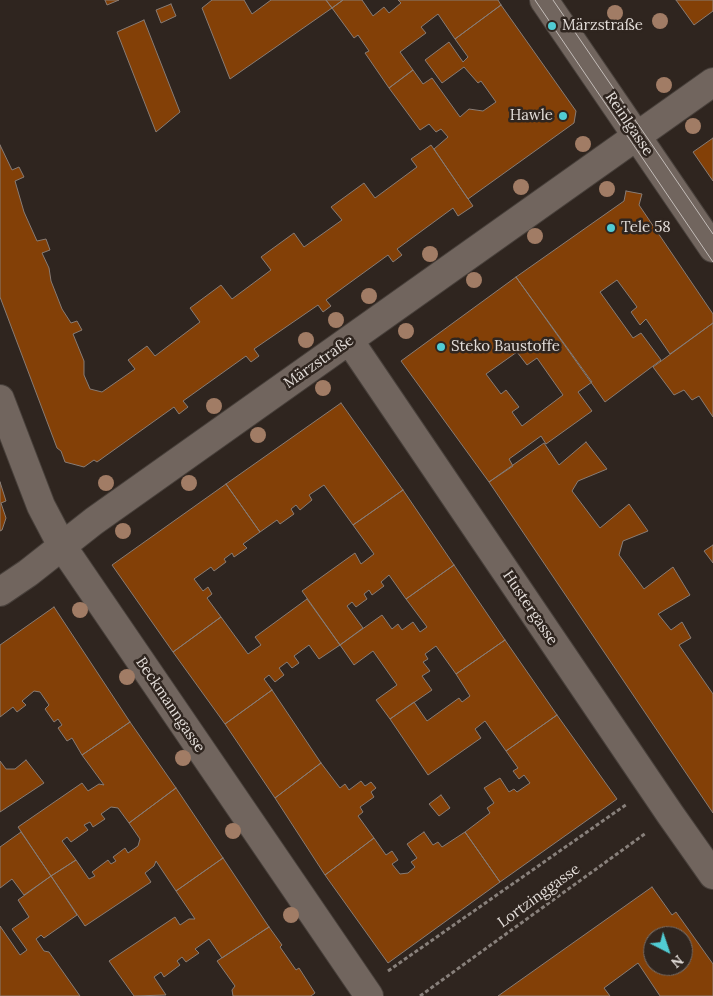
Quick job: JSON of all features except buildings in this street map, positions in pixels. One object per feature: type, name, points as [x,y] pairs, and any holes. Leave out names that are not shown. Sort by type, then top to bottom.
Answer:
[{"type":"street","name":"Reinlgasse","points":[[544,0],[713,248]]},
{"type":"street","name":"Märzstraße","points":[[0,592],[28,573],[102,515],[713,82]]},
{"type":"street","name":"Hustergasse","points":[[349,340],[713,875]]},
{"type":"street","name":"Beckmanngasse","points":[[0,399],[41,506],[62,546],[366,992]]},
{"type":"path","points":[[366,992],[652,787]]},
{"type":"path","name":"Lortzinggasse","points":[[420,996],[670,814]]},
{"type":"tram line","points":[[535,0],[713,262]]},
{"type":"tram line","points":[[553,0],[713,234]]},
{"type":"place","name":"Märzstraße","points":[[552,26]]},
{"type":"place","name":"Hawle","points":[[563,116]]},
{"type":"place","name":"Tele 58","points":[[611,228]]},
{"type":"place","name":"Steko Baustoffe","points":[[441,347]]}]
